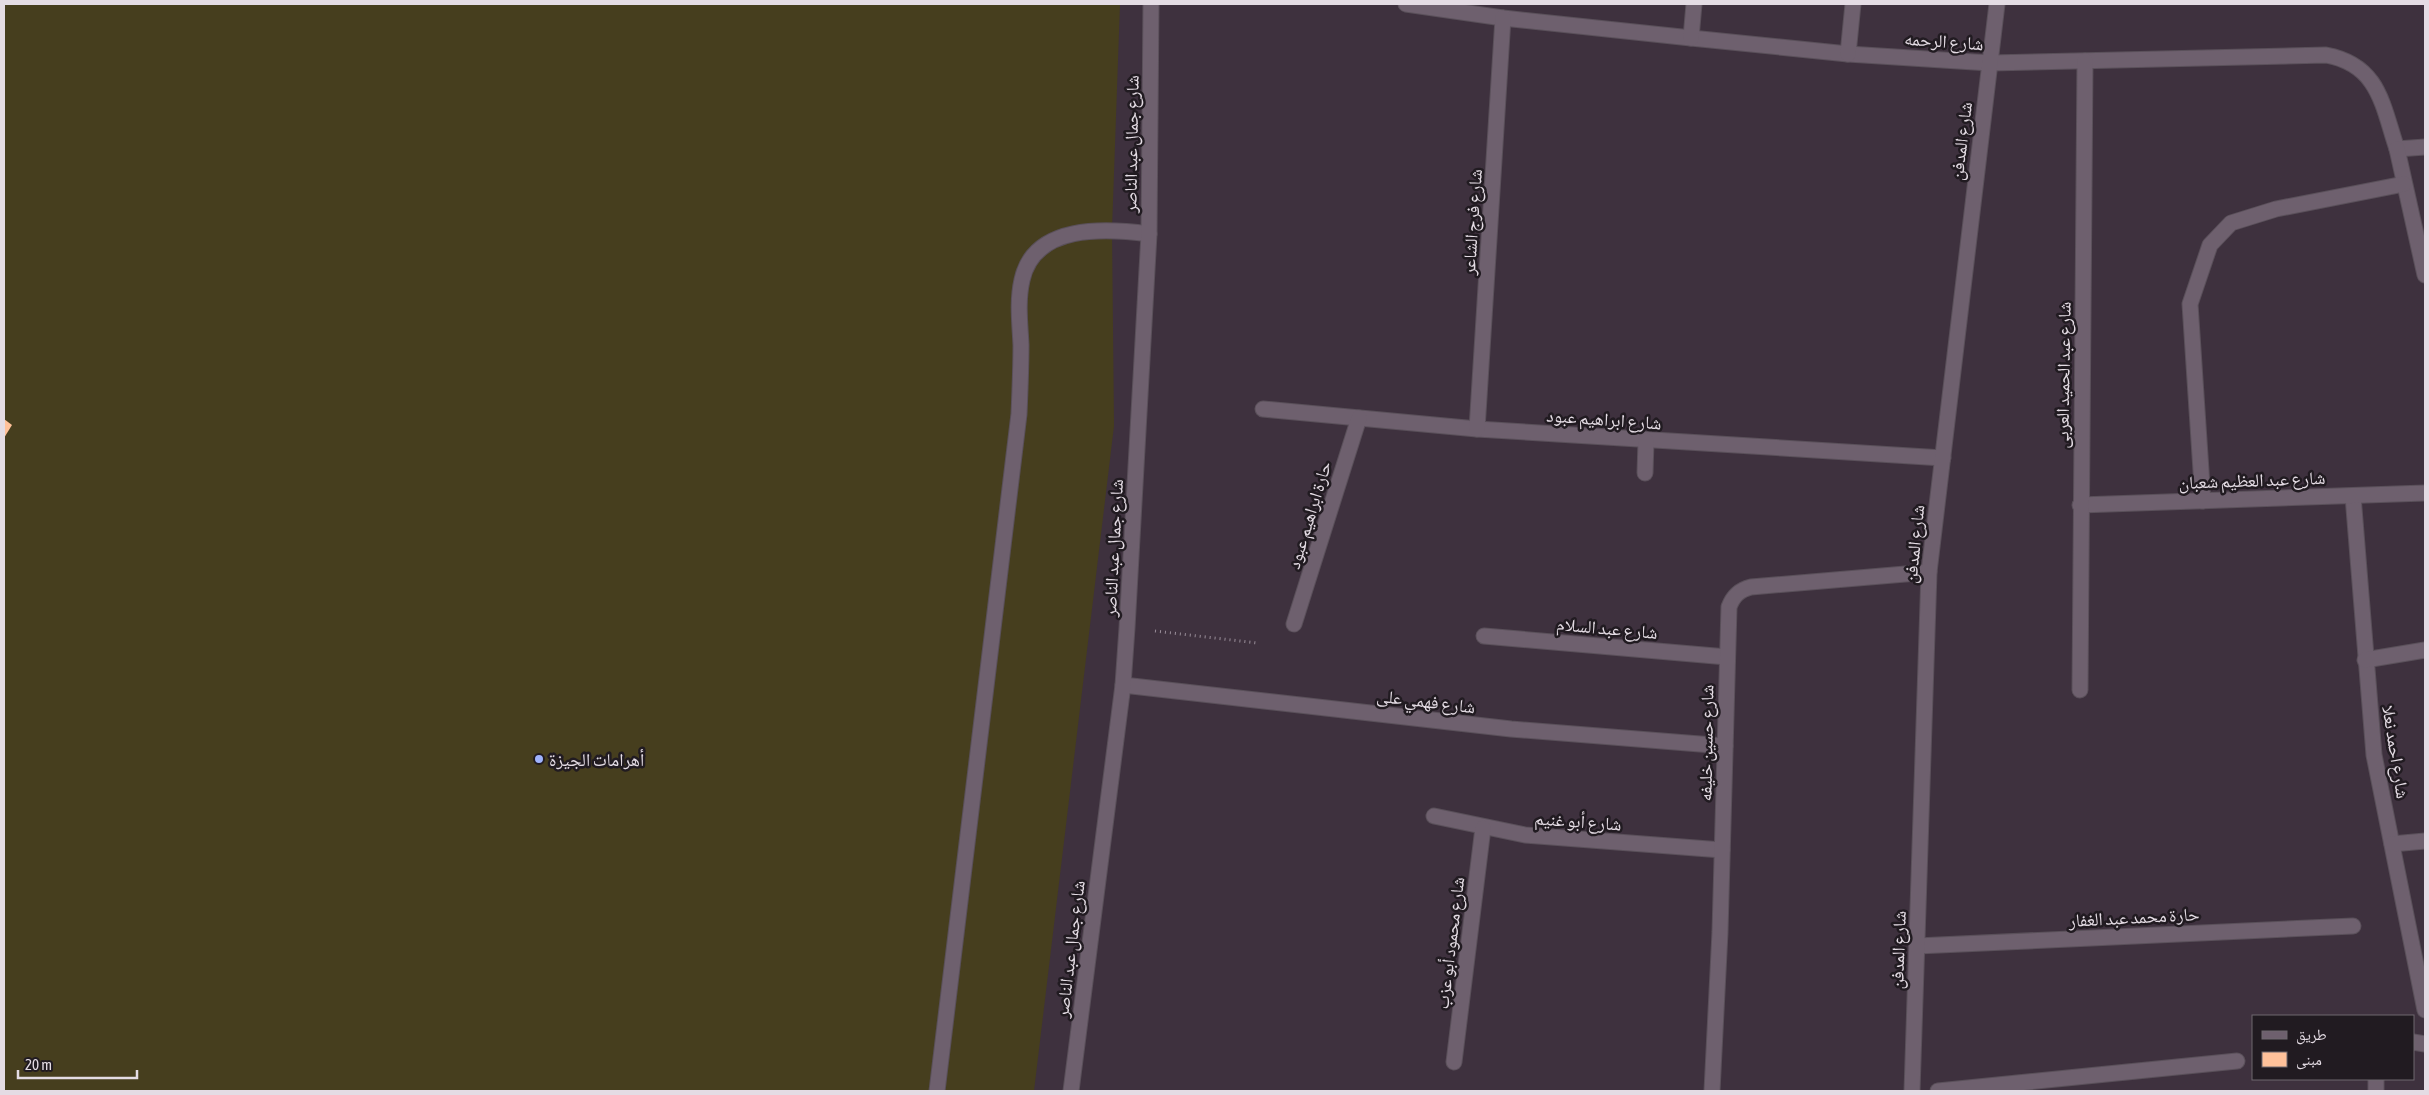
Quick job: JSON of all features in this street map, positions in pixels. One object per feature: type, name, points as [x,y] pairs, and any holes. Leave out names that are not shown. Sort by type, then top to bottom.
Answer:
[{"type":"street","name":"شارع جمال عبد الناصر","points":[[1071,1091],[1123,685],[1149,234],[1151,4]]},
{"type":"street","name":"شارع الرحمه","points":[[1406,4],[1691,38],[1848,54],[1990,63],[2326,55],[2343,58],[2358,66],[2370,78],[2379,94],[2397,149],[2425,275]]},
{"type":"street","points":[[1691,38],[1694,4]]},
{"type":"street","points":[[1848,54],[1853,4]]},
{"type":"street","name":"شارع المدفن","points":[[1912,1091],[1929,572],[1997,4]]},
{"type":"street","name":"شارع فرج الشاعر","points":[[1477,429],[1494,13]]},
{"type":"street","name":"شارع عبد الحميد العربى","points":[[2080,690],[2085,60]]},
{"type":"street","points":[[2397,149],[2425,146]]},
{"type":"street","points":[[2204,501],[2190,304],[2210,245],[2232,223],[2276,209],[2404,184]]},
{"type":"street","points":[[936,1091],[1019,414],[1021,356],[1019,298],[1022,278],[1032,260],[1046,245],[1064,235],[1112,229],[1149,234]]},
{"type":"street","name":"شارع ابراهيم عبود","points":[[1263,409],[1477,429],[1942,458]]},
{"type":"street","name":"حارة ابراهيم عبود","points":[[1294,624],[1359,418]]},
{"type":"street","points":[[1645,473],[1646,441]]},
{"type":"street","name":"شارع عبد العظيم شعبان","points":[[2080,505],[2425,493]]},
{"type":"street","name":"شارع احمد نعلا","points":[[2353,496],[2374,755],[2425,1010]]},
{"type":"street","name":"شارع حسين خليفه","points":[[1712,1091],[1722,850],[1727,657],[1729,607],[1731,600],[1743,589],[1929,572]]},
{"type":"street","name":"شارع عبد السلام","points":[[1484,636],[1727,657]]},
{"type":"street","points":[[2365,660],[2425,650]]},
{"type":"street","name":"شارع فهمي على","points":[[1123,685],[1511,730],[1725,746]]},
{"type":"street","name":"شارع أبو غنيم","points":[[1434,816],[1483,828],[1525,835],[1722,850]]},
{"type":"street","name":"شارع محمود أبو عزب","points":[[1454,1062],[1483,828]]},
{"type":"street","points":[[2392,844],[2425,841]]},
{"type":"street","name":"حارة محمد عبد الغفار","points":[[1917,946],[2353,926]]},
{"type":"street","points":[[1938,1091],[2236,1061]]},
{"type":"path","points":[[1127,628],[1258,643]]},
{"type":"sand","name":"أهرامات الجيزة","points":[[4,4],[1120,4],[1112,229],[1114,426],[1034,1091],[4,1091]]},
{"type":"building","points":[[4,419],[12,425],[4,438]]},
{"type":"place","name":"أهرامات الجيزة","points":[[539,759]]}]
